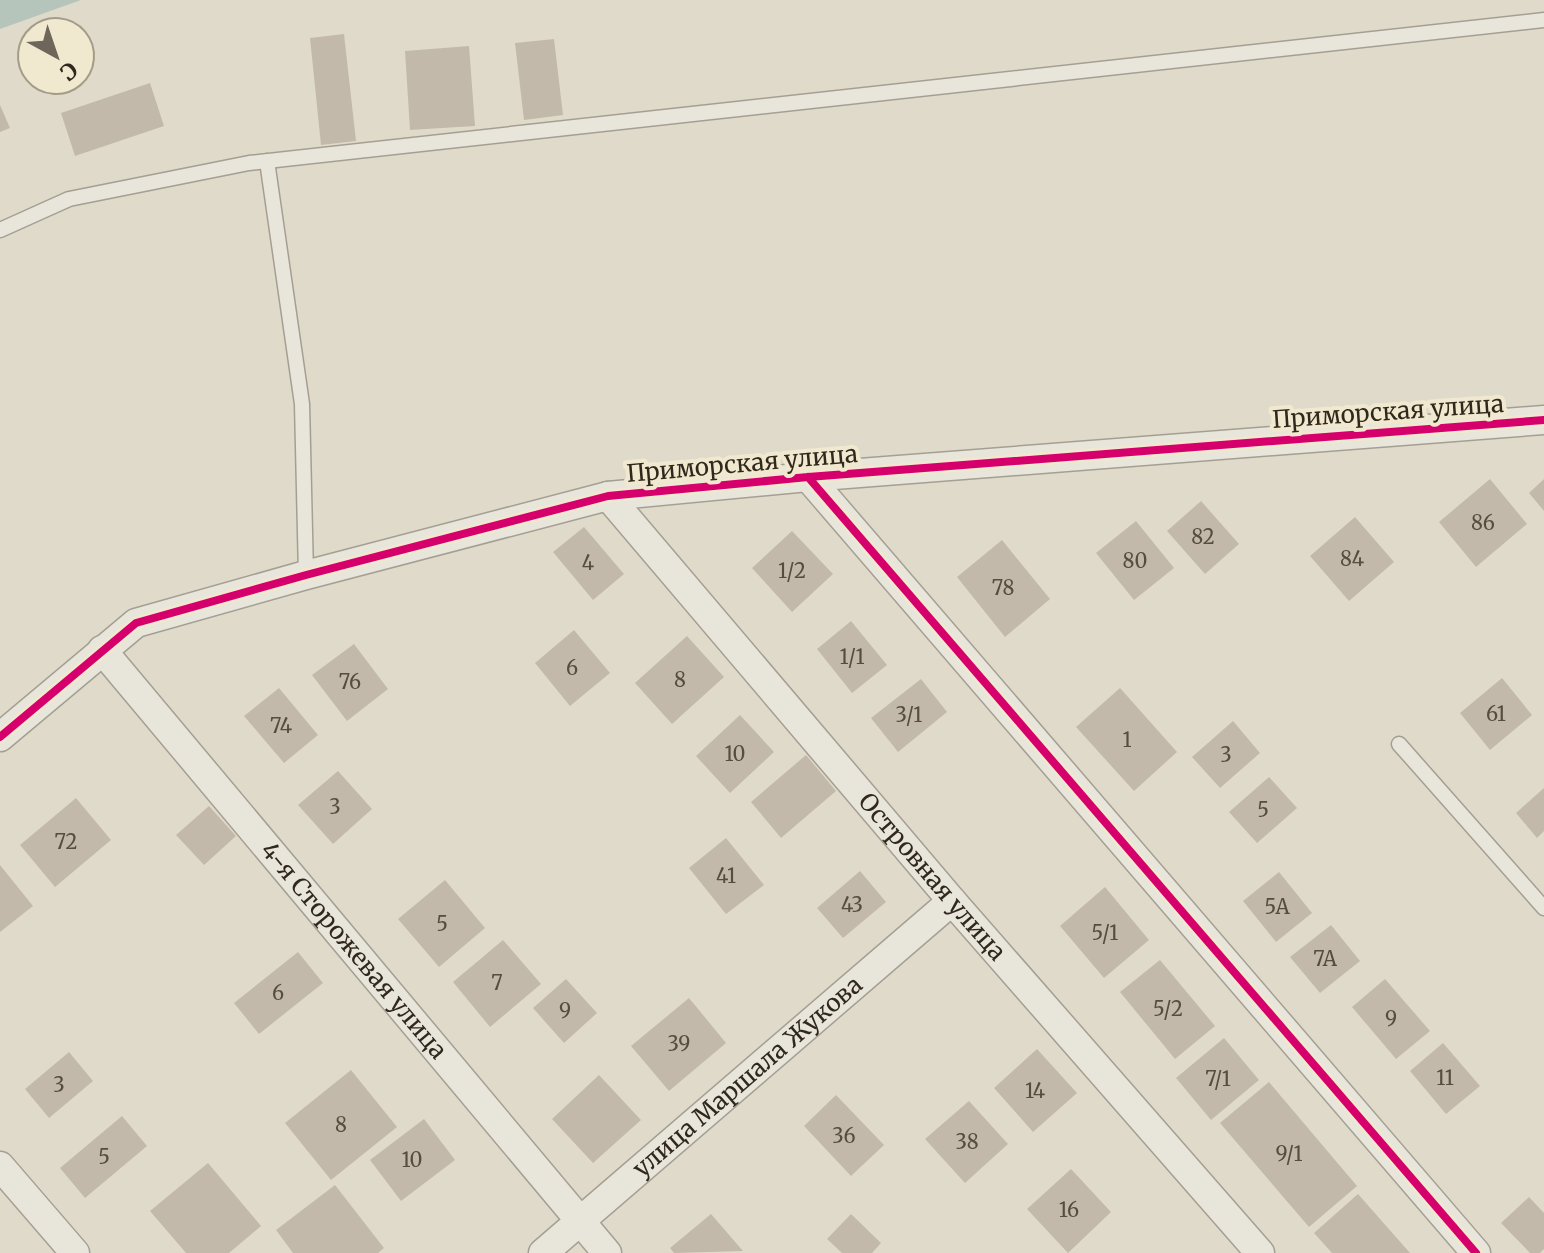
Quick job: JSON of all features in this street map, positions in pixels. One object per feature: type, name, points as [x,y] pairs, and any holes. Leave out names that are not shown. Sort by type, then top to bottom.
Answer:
[{"type":"street","name":"Приморская улица","points":[[0,737],[136,623],[608,496],[808,477],[1544,420]]},
{"type":"street","points":[[808,477],[1476,1253]]},
{"type":"street","name":"Островная улица","points":[[608,496],[952,901],[1260,1253]]},
{"type":"street","name":"4-я Сторожевая улица","points":[[102,650],[607,1253]]},
{"type":"street","name":"улица Маршала Жукова","points":[[543,1253],[952,901]]},
{"type":"street","points":[[0,1166],[75,1253]]},
{"type":"lane","points":[[0,230],[69,199],[267,161],[1544,20]]},
{"type":"lane","points":[[267,161],[302,404],[306,575]]},
{"type":"lane","points":[[1399,744],[1544,908]]},
{"type":"shaded area","points":[[0,0],[81,0],[36,16],[16,16],[16,23],[0,29]]},
{"type":"building","points":[[344,34],[356,141],[321,145],[310,38]]},
{"type":"building","points":[[554,39],[563,115],[524,120],[515,43]]},
{"type":"building","points":[[469,46],[475,126],[410,130],[405,51]]},
{"type":"building","points":[[150,83],[164,126],[75,156],[61,113]]},
{"type":"building","points":[[0,105],[10,128],[0,132]]},
{"type":"building","points":[[1490,479],[1527,524],[1476,567],[1439,522]]},
{"type":"building","points":[[1544,479],[1544,511],[1529,493]]},
{"type":"building","points":[[1201,501],[1239,544],[1205,574],[1167,531]]},
{"type":"building","points":[[1355,517],[1394,562],[1349,601],[1310,556]]},
{"type":"building","points":[[1136,521],[1174,568],[1134,600],[1096,553]]},
{"type":"building","points":[[584,527],[624,574],[593,600],[553,552]]},
{"type":"building","points":[[792,531],[833,574],[792,612],[752,568]]},
{"type":"building","points":[[1002,540],[1050,599],[1005,637],[957,577]]},
{"type":"building","points":[[851,621],[887,665],[852,693],[817,649]]},
{"type":"building","points":[[574,630],[610,673],[570,706],[535,663]]},
{"type":"building","points":[[687,636],[724,677],[672,724],[635,683]]},
{"type":"building","points":[[354,644],[388,689],[347,721],[312,675]]},
{"type":"building","points":[[1502,678],[1532,715],[1490,750],[1460,713]]},
{"type":"building","points":[[921,679],[947,712],[898,752],[871,718]]},
{"type":"building","points":[[279,688],[318,735],[284,763],[244,716]]},
{"type":"building","points":[[1120,688],[1177,752],[1134,791],[1076,727]]},
{"type":"building","points":[[740,715],[774,752],[730,793],[696,756]]},
{"type":"building","points":[[1233,721],[1260,753],[1220,788],[1192,757]]},
{"type":"building","points":[[806,755],[836,791],[781,838],[751,802]]},
{"type":"building","points":[[338,771],[372,809],[333,844],[298,805]]},
{"type":"building","points":[[1269,777],[1297,808],[1257,843],[1229,812]]},
{"type":"building","points":[[1544,788],[1544,831],[1537,838],[1516,813]]},
{"type":"building","points":[[76,798],[111,840],[55,887],[20,845]]},
{"type":"building","points":[[209,806],[236,836],[204,865],[176,835]]},
{"type":"building","points":[[726,838],[764,885],[726,914],[689,868]]},
{"type":"building","points":[[0,865],[33,906],[0,932]]},
{"type":"building","points":[[860,871],[886,902],[843,938],[817,908]]},
{"type":"building","points":[[1279,872],[1312,913],[1276,942],[1243,901]]},
{"type":"building","points":[[445,880],[485,928],[439,967],[398,919]]},
{"type":"building","points":[[1105,887],[1149,940],[1104,978],[1060,926]]},
{"type":"building","points":[[1331,925],[1360,961],[1320,993],[1290,957]]},
{"type":"building","points":[[503,940],[541,984],[490,1027],[453,982]]},
{"type":"building","points":[[298,952],[323,983],[259,1034],[234,1003]]},
{"type":"building","points":[[1160,960],[1215,1026],[1175,1059],[1120,992]]},
{"type":"building","points":[[566,979],[597,1013],[564,1043],[533,1008]]},
{"type":"building","points":[[1385,979],[1430,1031],[1396,1059],[1352,1007]]},
{"type":"building","points":[[689,998],[726,1043],[669,1091],[631,1046]]},
{"type":"building","points":[[1224,1038],[1259,1080],[1211,1120],[1176,1078]]},
{"type":"building","points":[[1443,1043],[1480,1086],[1446,1114],[1410,1071]]},
{"type":"building","points":[[1037,1049],[1077,1093],[1033,1132],[994,1088]]},
{"type":"building","points":[[69,1052],[93,1081],[49,1118],[25,1089]]},
{"type":"building","points":[[351,1070],[397,1127],[331,1180],[285,1123]]},
{"type":"building","points":[[599,1075],[641,1120],[593,1163],[552,1119]]},
{"type":"building","points":[[1269,1082],[1357,1186],[1309,1227],[1220,1123]]},
{"type":"building","points":[[836,1095],[884,1145],[851,1176],[804,1126]]},
{"type":"building","points":[[969,1101],[1008,1144],[965,1183],[925,1139]]},
{"type":"building","points":[[122,1116],[147,1146],[85,1198],[60,1168]]},
{"type":"building","points":[[424,1119],[455,1160],[401,1201],[370,1160]]},
{"type":"building","points":[[208,1163],[261,1226],[229,1253],[186,1253],[150,1211]]},
{"type":"building","points":[[1071,1169],[1111,1212],[1068,1253],[1027,1209]]},
{"type":"building","points":[[335,1185],[384,1248],[378,1253],[293,1253],[276,1230]]},
{"type":"building","points":[[1358,1194],[1410,1253],[1332,1253],[1314,1233]]},
{"type":"building","points":[[1529,1197],[1544,1213],[1544,1249],[1540,1253],[1530,1253],[1501,1223]]},
{"type":"building","points":[[711,1214],[743,1251],[674,1253],[670,1248]]},
{"type":"building","points":[[851,1214],[881,1243],[872,1253],[842,1253],[827,1239]]},
{"type":"cycle path","points":[[0,737],[136,623],[608,496],[808,477],[1544,420]]},
{"type":"cycle path","points":[[808,477],[1476,1253]]}]
